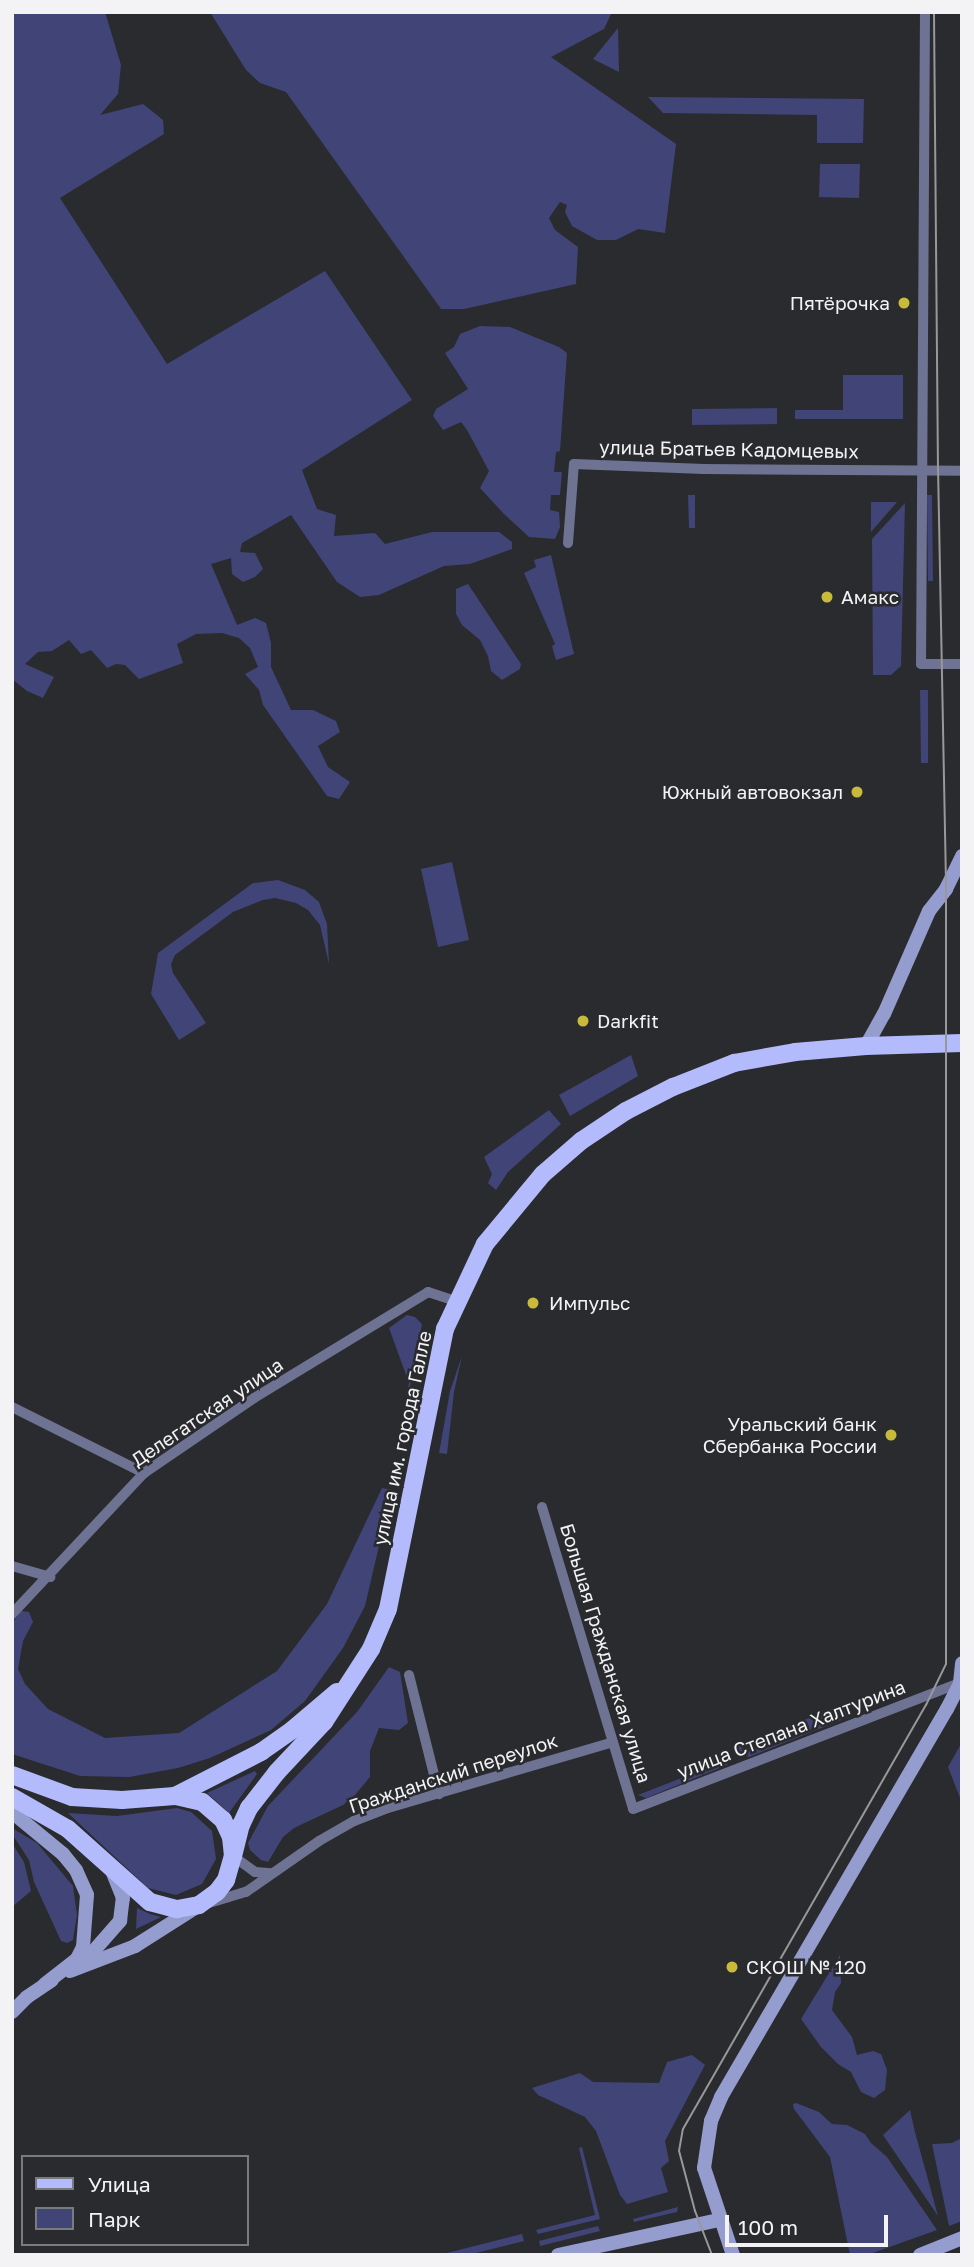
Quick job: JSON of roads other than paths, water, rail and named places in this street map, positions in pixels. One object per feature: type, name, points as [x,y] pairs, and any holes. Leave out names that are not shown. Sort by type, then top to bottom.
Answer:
[{"type":"main road","points":[[866,1046],[884,1014],[929,911],[946,889],[962,856]]},
{"type":"main road","name":"улица им. города Галле","points":[[199,1905],[226,1880],[241,1825],[249,1808],[277,1772],[324,1723],[370,1649],[388,1609],[443,1336],[456,1301],[485,1244],[543,1174],[581,1141],[626,1111],[673,1087],[733,1063],[795,1052],[866,1046],[962,1043]]},
{"type":"main road","points":[[733,2255],[719,2220],[704,2168],[705,2146],[721,2097],[961,1682],[962,1662]]},
{"type":"main road","name":"улица им. города Галле","points":[[12,1775],[52,1792],[82,1798],[122,1800],[175,1796],[261,1752],[292,1730],[353,1678]]},
{"type":"main road","points":[[175,1796],[202,1802],[223,1820],[231,1837],[233,1856]]},
{"type":"main road","points":[[12,1797],[68,1829],[125,1882],[157,1905],[177,1909],[199,1905]]},
{"type":"main road","points":[[12,1812],[63,1854],[76,1870],[87,1895],[83,1947],[77,1959],[12,2012]]},
{"type":"main road","points":[[78,1967],[102,1944],[120,1921],[123,1898],[119,1883],[107,1864]]},
{"type":"main road","points":[[45,1984],[78,1967],[135,1946],[199,1905]]},
{"type":"main road","points":[[558,2255],[719,2220]]},
{"type":"main road","points":[[920,2255],[962,2238]]},
{"type":"street","points":[[925,12],[925,470],[921,664],[962,664]]},
{"type":"street","name":"улица Братьев Кадомцевых","points":[[568,543],[575,464],[704,469],[962,471]]},
{"type":"street","name":"Делегатская улица","points":[[12,1614],[20,1603],[50,1577],[144,1473],[254,1398],[428,1292],[456,1301]]},
{"type":"street","points":[[12,1408],[144,1473]]},
{"type":"street","name":"Большая Гражданская улица","points":[[542,1507],[633,1809]]},
{"type":"street","points":[[12,1566],[50,1577]]},
{"type":"street","points":[[409,1675],[439,1794]]},
{"type":"street","name":"улица Степана Халтурина","points":[[633,1809],[961,1682]]},
{"type":"street","name":"Гражданский переулок","points":[[199,1905],[246,1892],[271,1873],[354,1821],[613,1742]]},
{"type":"street","points":[[233,1856],[255,1872],[271,1873]]},
{"type":"tram line","points":[[712,2255],[695,2211],[679,2151],[683,2129],[926,1705],[946,1664],[946,883],[938,471],[934,12]]},
{"type":"place","name":"Пятёрочка","points":[[904,303]]},
{"type":"place","name":"Амакс","points":[[827,597]]},
{"type":"place","name":"Южный автовокзал","points":[[857,792]]},
{"type":"place","name":"Darkfit","points":[[583,1021]]},
{"type":"place","name":"Импульс","points":[[533,1303]]},
{"type":"place","name":"Уральский банк Сбербанка России","points":[[891,1435]]},
{"type":"place","name":"СКОШ № 120","points":[[732,1967]]}]
